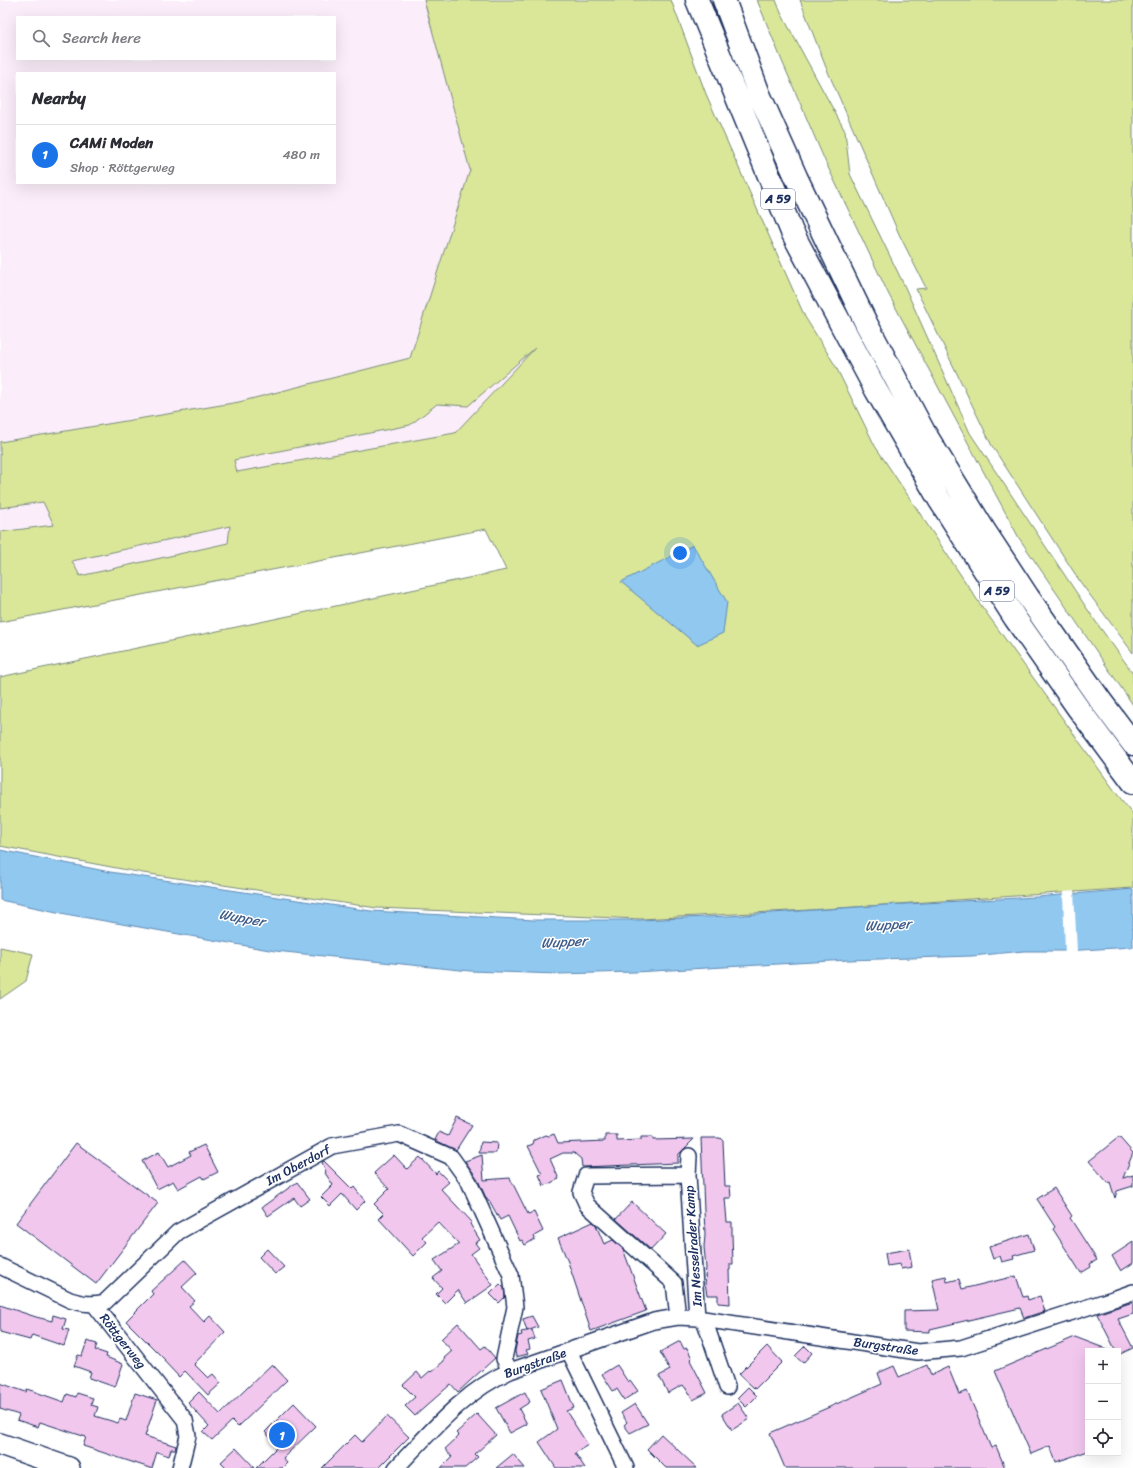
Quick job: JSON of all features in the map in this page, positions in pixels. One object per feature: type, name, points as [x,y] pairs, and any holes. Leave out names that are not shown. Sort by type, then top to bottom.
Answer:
[{"type":"highway","name":"A 59","points":[[697,0],[792,232],[876,390],[939,499],[1015,618],[1078,708],[1133,782]]},
{"type":"highway","name":"A 59","points":[[724,0],[759,94],[797,179],[866,323],[924,432],[984,530],[1028,597],[1100,700],[1133,744]]},
{"type":"main road","points":[[0,1444],[69,1468]]},
{"type":"street","name":"Im Oberdorf","points":[[94,1304],[105,1302],[178,1232],[298,1164],[332,1146],[399,1134],[451,1158],[469,1182],[510,1275],[515,1307],[504,1359],[510,1370]]},
{"type":"street","name":"Im Nesselrader Kamp","points":[[689,1156],[688,1175],[701,1318]]},
{"type":"street","name":"Im Nesselrader Kamp","points":[[678,1317],[674,1283],[587,1206],[581,1192],[586,1176],[688,1175]]},
{"type":"street","name":"Röttgerweg","points":[[0,1266],[70,1300],[82,1304],[94,1304],[185,1420],[188,1436],[180,1468]]},
{"type":"street","name":"Burgstraße","points":[[396,1468],[435,1428],[490,1380],[510,1370],[654,1321],[678,1317],[701,1318],[918,1352],[961,1348],[1133,1292]]},
{"type":"street","points":[[701,1318],[727,1387]]},
{"type":"street","points":[[569,1351],[626,1468]]},
{"type":"shaded area","points":[[0,0],[616,0],[641,97],[487,529],[0,622]]},
{"type":"green space","points":[[424,0],[671,0],[706,94],[805,317],[835,365],[875,446],[980,604],[1133,814],[1133,888],[809,910],[641,919],[377,908],[143,873],[0,846],[0,677],[506,570],[486,529],[0,622],[0,532],[54,525],[43,502],[0,508],[0,442],[239,402],[410,358],[470,170]],"holes":[[[535,348],[455,433],[237,472],[234,460],[410,425],[437,404],[468,406]],[[230,526],[228,543],[80,576],[72,561]]]},
{"type":"green space","points":[[757,0],[776,0],[781,13],[845,131],[850,174],[904,285],[970,433],[1096,622],[1133,673],[1133,705],[1019,538],[889,295],[825,161]]},
{"type":"green space","points":[[800,0],[1133,0],[1133,653],[1081,583],[992,446],[916,289],[926,288],[899,234],[825,65]]},
{"type":"green space","points":[[0,947],[33,954],[26,981],[0,999]]},
{"type":"water","points":[[693,545],[727,602],[723,633],[697,645],[621,582]]},
{"type":"water","name":"Wupper","points":[[0,850],[110,872],[371,911],[534,920],[639,920],[729,916],[886,905],[1037,897],[1133,889],[1133,947],[1064,951],[1024,951],[972,956],[849,960],[635,972],[558,974],[470,971],[275,951],[71,915],[0,900]]},
{"type":"pier","points":[[1074,891],[1077,952],[1065,953],[1063,892]]},
{"type":"building","points":[[457,1118],[472,1125],[456,1150],[435,1140],[439,1132],[448,1136]]},
{"type":"building","points":[[554,1134],[558,1143],[605,1141],[605,1135],[617,1135],[617,1141],[641,1140],[641,1137],[653,1137],[653,1140],[694,1139],[678,1155],[678,1163],[582,1167],[581,1159],[574,1153],[563,1153],[550,1159],[559,1179],[544,1186],[539,1175],[542,1174],[528,1146],[533,1144],[534,1140],[546,1135],[549,1136]]},
{"type":"building","points":[[1119,1137],[1133,1153],[1123,1178],[1133,1175],[1133,1186],[1117,1191],[1115,1198],[1110,1182],[1108,1183],[1089,1161]]},
{"type":"building","points":[[701,1138],[720,1138],[723,1141],[725,1186],[730,1186],[731,1198],[725,1198],[727,1222],[732,1222],[733,1264],[730,1264],[729,1270],[730,1304],[718,1303],[718,1295],[707,1295],[705,1283],[706,1268]]},
{"type":"building","points":[[481,1142],[497,1143],[496,1153],[479,1153]]},
{"type":"building","points":[[76,1143],[158,1203],[96,1284],[16,1223]]},
{"type":"building","points":[[204,1145],[218,1172],[204,1179],[202,1176],[178,1189],[173,1181],[157,1189],[142,1161],[159,1152],[168,1167],[191,1155],[189,1152]]},
{"type":"building","points":[[394,1155],[407,1169],[420,1157],[436,1174],[438,1171],[449,1182],[441,1189],[472,1222],[470,1224],[480,1240],[475,1243],[479,1248],[471,1254],[493,1285],[467,1303],[458,1290],[445,1303],[436,1294],[442,1288],[433,1278],[442,1271],[434,1260],[459,1244],[438,1222],[422,1237],[427,1242],[413,1256],[379,1219],[384,1214],[374,1204],[389,1189],[374,1173]]},
{"type":"building","points":[[482,1155],[484,1180],[510,1178],[528,1214],[534,1212],[543,1231],[534,1236],[535,1239],[525,1245],[522,1240],[520,1241],[508,1216],[500,1220],[489,1200],[487,1200],[477,1178],[465,1161]]},
{"type":"building","points":[[324,1161],[352,1189],[354,1187],[365,1201],[356,1210],[342,1194],[330,1206],[321,1197],[333,1185],[325,1173],[326,1172],[322,1162]]},
{"type":"building","points":[[297,1182],[310,1199],[300,1206],[294,1198],[268,1216],[262,1207]]},
{"type":"building","points":[[1054,1188],[1072,1216],[1070,1218],[1097,1260],[1090,1264],[1091,1267],[1081,1273],[1053,1229],[1055,1227],[1037,1199]]},
{"type":"building","points":[[632,1202],[666,1234],[651,1250],[616,1219]]},
{"type":"building","points":[[593,1222],[596,1225],[604,1244],[613,1240],[623,1249],[646,1311],[591,1331],[568,1262],[558,1238]]},
{"type":"building","points":[[1029,1234],[1034,1250],[1013,1256],[1014,1259],[1002,1262],[1000,1256],[993,1259],[989,1247]]},
{"type":"building","points":[[1133,1242],[1133,1263],[1121,1271],[1112,1256]]},
{"type":"building","points":[[267,1249],[284,1267],[275,1274],[259,1257]]},
{"type":"building","points":[[909,1249],[912,1267],[901,1269],[900,1264],[887,1266],[885,1253]]},
{"type":"building","points":[[185,1260],[197,1273],[182,1287],[195,1301],[189,1306],[204,1322],[210,1316],[225,1332],[194,1364],[208,1378],[213,1374],[221,1383],[208,1395],[185,1371],[179,1377],[164,1361],[165,1360],[126,1321],[153,1294],[151,1291]]},
{"type":"building","points":[[946,1276],[947,1282],[959,1279],[962,1289],[1016,1276],[1023,1297],[1027,1296],[1028,1300],[1040,1296],[1045,1311],[1024,1318],[1020,1308],[930,1329],[930,1332],[904,1331],[904,1311],[939,1310],[932,1279]]},
{"type":"building","points":[[500,1284],[504,1288],[505,1297],[499,1303],[490,1294]]},
{"type":"building","points":[[1133,1302],[1133,1314],[1118,1319],[1133,1348],[1121,1354],[1121,1348],[1114,1348],[1097,1314]]},
{"type":"building","points":[[0,1305],[52,1321],[53,1315],[66,1319],[63,1329],[69,1330],[64,1346],[32,1335],[30,1340],[0,1332]]},
{"type":"building","points":[[532,1316],[538,1327],[527,1331],[523,1319]]},
{"type":"building","points":[[458,1323],[481,1349],[485,1346],[495,1358],[458,1392],[451,1384],[415,1416],[405,1406],[415,1397],[403,1385],[417,1372],[422,1378],[444,1361],[444,1358],[452,1351],[441,1339]]},
{"type":"building","points":[[532,1330],[535,1339],[528,1341],[530,1349],[526,1350],[528,1354],[516,1357],[515,1351],[518,1336],[522,1335],[521,1332]]},
{"type":"building","points":[[1075,1337],[1104,1348],[1085,1348],[1085,1452],[1056,1462],[1050,1446],[1031,1454],[995,1371]]},
{"type":"building","points":[[87,1341],[97,1344],[95,1350],[107,1354],[106,1357],[123,1364],[115,1387],[89,1378],[91,1372],[74,1366],[78,1355],[82,1356]]},
{"type":"building","points":[[680,1341],[684,1349],[687,1348],[692,1358],[690,1360],[707,1393],[693,1400],[683,1385],[668,1393],[659,1376],[670,1370],[660,1352]]},
{"type":"building","points":[[767,1346],[782,1362],[755,1389],[739,1374]]},
{"type":"building","points":[[805,1346],[812,1353],[803,1363],[795,1356]]},
{"type":"building","points":[[272,1364],[287,1380],[238,1427],[232,1421],[212,1440],[203,1432],[209,1426],[188,1403],[199,1392],[220,1414]]},
{"type":"building","points":[[617,1365],[628,1382],[630,1380],[638,1391],[624,1400],[617,1389],[613,1391],[602,1374]]},
{"type":"building","points":[[927,1365],[931,1375],[948,1367],[959,1394],[967,1391],[991,1448],[996,1446],[1005,1468],[785,1468],[770,1433],[882,1384],[878,1373],[894,1366],[899,1377]]},
{"type":"building","points":[[563,1380],[574,1408],[566,1411],[588,1445],[575,1453],[585,1468],[556,1468],[539,1442],[557,1429],[541,1389]]},
{"type":"building","points":[[0,1383],[26,1392],[27,1389],[64,1402],[67,1394],[76,1397],[77,1393],[93,1398],[91,1405],[98,1407],[95,1416],[118,1423],[120,1419],[126,1421],[135,1393],[157,1400],[145,1436],[176,1446],[175,1449],[171,1449],[169,1456],[157,1452],[152,1468],[150,1468],[83,1446],[86,1437],[40,1422],[38,1427],[17,1420],[19,1415],[0,1409]]},
{"type":"building","points":[[748,1387],[757,1396],[746,1407],[737,1398]]},
{"type":"building","points":[[525,1392],[530,1402],[519,1409],[527,1424],[510,1433],[496,1408]]},
{"type":"building","points":[[294,1403],[316,1426],[283,1458],[287,1463],[282,1468],[256,1468],[278,1446],[265,1432]]},
{"type":"building","points":[[738,1403],[749,1419],[732,1430],[722,1414]]},
{"type":"building","points":[[635,1404],[648,1424],[630,1433],[624,1425],[627,1422],[621,1413]]},
{"type":"building","points":[[477,1414],[496,1435],[475,1454],[478,1457],[465,1468],[441,1468],[452,1457],[445,1449],[459,1436],[456,1433]]},
{"type":"building","points":[[387,1416],[409,1437],[378,1468],[322,1468],[355,1435],[362,1442]]},
{"type":"building","points":[[661,1434],[697,1468],[666,1468],[647,1449]]},
{"type":"building","points":[[236,1448],[255,1468],[227,1468],[221,1462]]},
{"type":"building","points":[[513,1454],[525,1468],[496,1468]]},
{"type":"place","name":"CAMi Moden","points":[[282,1435]]}]
